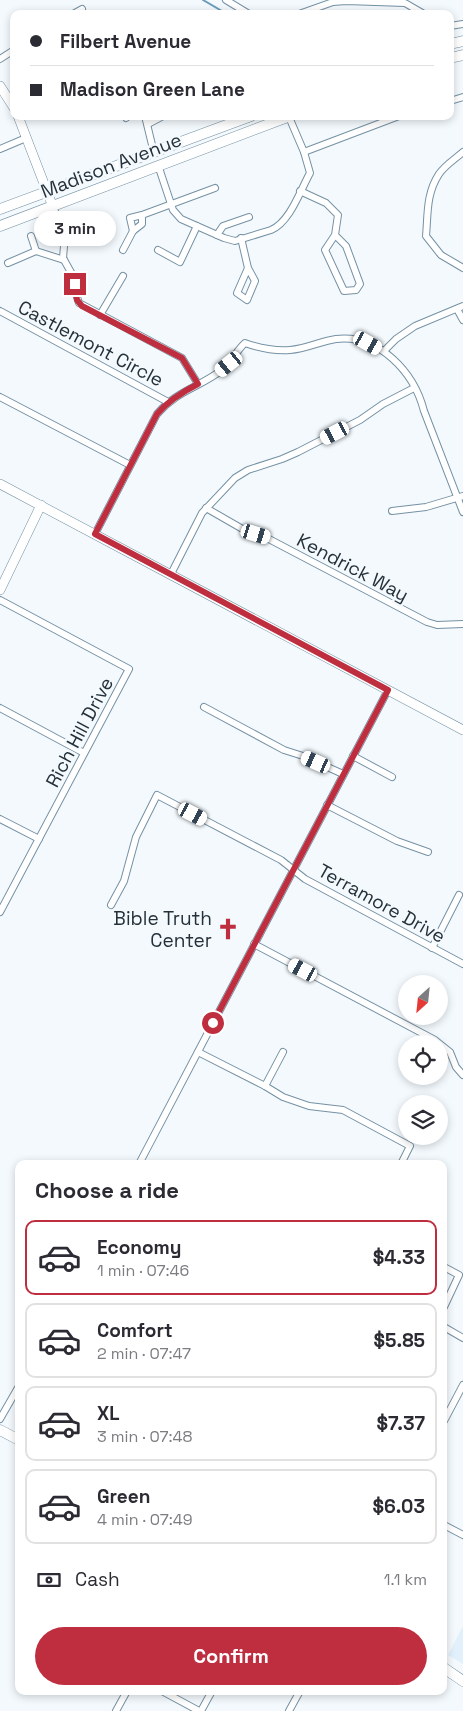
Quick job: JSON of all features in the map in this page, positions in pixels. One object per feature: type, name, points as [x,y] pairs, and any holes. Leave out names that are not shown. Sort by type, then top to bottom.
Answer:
[{"type":"main road","name":"Madison Avenue","points":[[0,209],[241,120]]},
{"type":"main road","name":"Madison Avenue","points":[[0,226],[279,120]]},
{"type":"main road","points":[[0,1430],[15,1438]]},
{"type":"main road","points":[[447,1670],[462,1678]]},
{"type":"street","points":[[226,0],[241,10]]},
{"type":"street","points":[[310,10],[333,2],[411,2]]},
{"type":"street","points":[[0,86],[10,102]]},
{"type":"street","points":[[19,120],[46,192],[65,234],[64,260],[73,276],[79,302],[182,358],[198,384]]},
{"type":"street","points":[[146,120],[154,153]]},
{"type":"street","points":[[148,124],[156,120]]},
{"type":"street","points":[[158,165],[176,214],[197,226],[235,241],[276,228],[286,217],[310,173],[292,120]]},
{"type":"street","points":[[304,152],[388,120]]},
{"type":"street","points":[[0,149],[26,138]]},
{"type":"street","points":[[463,152],[440,173],[435,182],[427,206],[426,236],[441,255],[463,268]]},
{"type":"street","points":[[133,231],[130,218],[215,188]]},
{"type":"street","points":[[300,191],[326,203],[338,215],[335,235],[324,250],[344,291],[356,290],[360,284],[346,246],[335,235]]},
{"type":"street","points":[[123,250],[133,231],[142,224],[142,215]]},
{"type":"street","points":[[217,235],[223,226],[249,216]]},
{"type":"street","points":[[158,250],[180,262],[197,226]]},
{"type":"street","points":[[31,236],[36,251]]},
{"type":"street","points":[[241,238],[248,268]]},
{"type":"street","points":[[8,263],[36,251],[64,260]]},
{"type":"street","points":[[100,315],[124,276]]},
{"type":"street","points":[[384,351],[396,339],[415,326],[460,307],[463,320]]},
{"type":"street","name":"Castlemont Circle","points":[[0,311],[168,402]]},
{"type":"street","points":[[95,534],[154,419],[168,402],[178,394],[198,384],[229,364],[245,343],[266,349],[290,350],[336,339],[352,339],[368,343],[384,351],[400,365],[420,398],[460,497],[463,512]]},
{"type":"street","points":[[171,574],[199,517],[234,478],[248,470],[298,452],[360,420],[383,404],[414,388]]},
{"type":"street","points":[[0,397],[130,465]]},
{"type":"street","points":[[0,484],[463,730]]},
{"type":"street","points":[[392,511],[426,507],[460,497]]},
{"type":"street","points":[[0,590],[41,505]]},
{"type":"street","name":"Kendrick Way","points":[[206,508],[246,531],[267,538],[421,619],[437,624],[463,624]]},
{"type":"street","name":"Rich Hill Drive","points":[[0,600],[129,670],[0,912]]},
{"type":"street","points":[[141,1160],[388,690]]},
{"type":"street","points":[[204,707],[284,750],[303,756],[343,774]]},
{"type":"street","points":[[0,708],[84,753]]},
{"type":"street","points":[[352,756],[392,777]]},
{"type":"street","name":"Terramore Drive","points":[[111,905],[124,881],[136,837],[157,795],[281,860],[305,879],[463,964]]},
{"type":"street","points":[[327,805],[397,841],[428,852]]},
{"type":"street","points":[[0,819],[38,839]]},
{"type":"street","points":[[432,948],[459,895]]},
{"type":"street","points":[[254,944],[435,1040],[450,1052],[456,1066],[463,1075]]},
{"type":"street","points":[[198,1052],[265,1086],[282,1097],[296,1102],[343,1110],[410,1146],[403,1160]]},
{"type":"street","points":[[265,1086],[283,1052]]},
{"type":"street","points":[[447,1268],[460,1275],[447,1301]]},
{"type":"street","points":[[447,1329],[463,1338]]},
{"type":"street","points":[[447,1416],[463,1385]]},
{"type":"street","points":[[0,1419],[15,1393]]},
{"type":"street","points":[[447,1527],[463,1535]]},
{"type":"street","points":[[116,1711],[125,1695]]},
{"type":"street","points":[[170,1695],[200,1711],[210,1695]]},
{"type":"street","points":[[289,1711],[298,1695]]},
{"type":"shaded area","points":[[463,1626],[463,1664],[448,1655]]},
{"type":"waterway","points":[[203,0],[220,10]]},
{"type":"place","name":"Bible Truth Center","points":[[228,929]]},
{"type":"route","points":[[75,284],[77,300],[82,306],[182,358],[198,384],[178,394],[157,414],[95,534],[388,690],[213,1023]]}]
